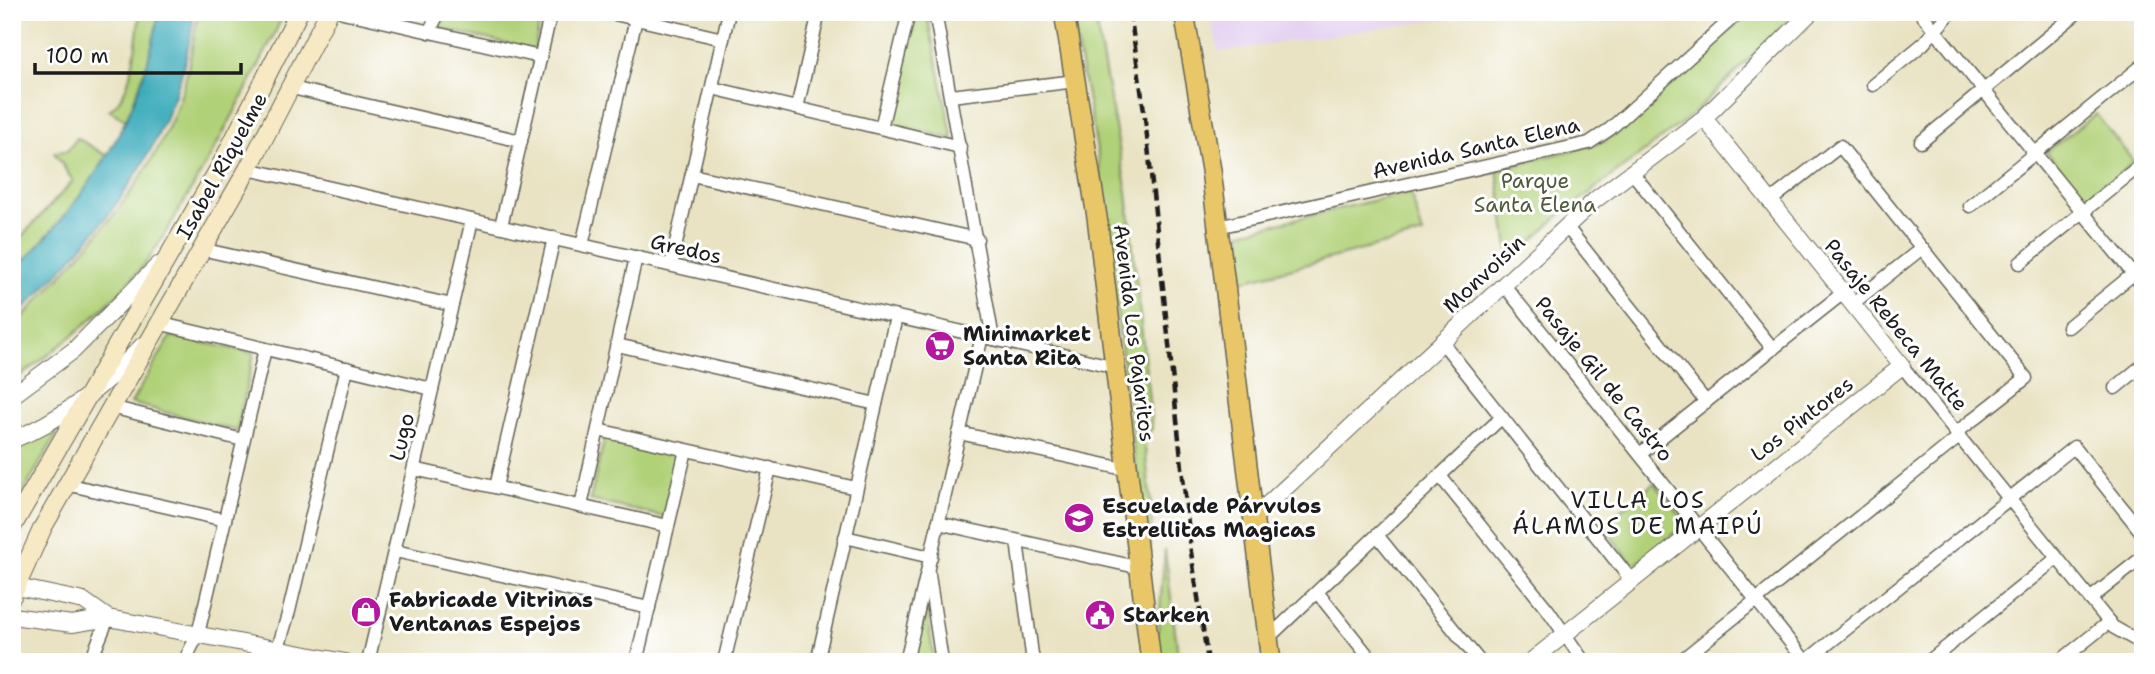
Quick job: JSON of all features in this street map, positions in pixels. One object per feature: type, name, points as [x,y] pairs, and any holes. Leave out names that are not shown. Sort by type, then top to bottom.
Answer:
[{"type":"main road","points":[[12,527],[245,121],[299,12]]},
{"type":"main road","name":"Isabel Riquelme","points":[[14,590],[66,484],[248,169],[329,12]]},
{"type":"main road","name":"Avenida Los Pajaritos","points":[[1063,12],[1076,81],[1116,367],[1151,662]]},
{"type":"main road","points":[[1184,12],[1203,113],[1270,662]]},
{"type":"street","points":[[343,12],[540,58]]},
{"type":"street","points":[[429,32],[439,12]]},
{"type":"street","points":[[500,226],[551,12]]},
{"type":"street","points":[[606,12],[723,39]]},
{"type":"street","points":[[671,265],[729,12]]},
{"type":"street","points":[[797,108],[819,12]]},
{"type":"street","points":[[881,128],[909,12]]},
{"type":"street","points":[[906,662],[959,433],[987,338],[977,239],[935,12]]},
{"type":"street","name":"Avenida Santa Elena","points":[[1218,227],[1589,143],[1610,129],[1740,12]]},
{"type":"street","name":"Monvoisin","points":[[1254,517],[1566,226],[1631,171],[1704,118],[1811,12]]},
{"type":"street","points":[[1920,12],[2082,212],[2138,270],[2143,286]]},
{"type":"street","points":[[1873,86],[1923,44],[1951,12]]},
{"type":"street","points":[[1921,142],[2078,12]]},
{"type":"street","points":[[582,245],[636,19]]},
{"type":"street","points":[[1970,206],[2143,65]]},
{"type":"street","points":[[951,96],[1076,81]]},
{"type":"street","points":[[292,88],[521,141]]},
{"type":"street","points":[[712,88],[960,147]]},
{"type":"street","name":"Pasaje Rebeca Matte","points":[[1704,118],[2109,622],[2122,634],[2143,644]]},
{"type":"street","points":[[1679,662],[2026,378],[1840,146],[1770,201]]},
{"type":"street","points":[[2020,263],[2143,163]]},
{"type":"street","name":"Gredos","points":[[248,169],[1116,367]]},
{"type":"street","points":[[1631,171],[1773,349]]},
{"type":"street","points":[[692,175],[977,239]]},
{"type":"street","name":"Lugo","points":[[368,662],[472,220]]},
{"type":"street","points":[[1566,226],[1706,402]]},
{"type":"street","points":[[496,487],[554,238]]},
{"type":"street","points":[[12,396],[53,368],[94,332],[174,245]]},
{"type":"street","points":[[1640,454],[1773,349],[1922,248]]},
{"type":"street","points":[[201,249],[452,305]]},
{"type":"street","points":[[581,506],[636,257]]},
{"type":"street","points":[[2068,327],[2138,270]]},
{"type":"street","name":"Pasaje Gil de Castro","points":[[1503,285],[1806,662]]},
{"type":"street","points":[[817,662],[896,317]]},
{"type":"street","points":[[12,440],[51,421],[85,399],[154,331],[265,349],[432,389]]},
{"type":"street","points":[[1442,342],[1632,581]]},
{"type":"street","points":[[617,345],[876,404]]},
{"type":"street","points":[[184,662],[198,634],[265,349]]},
{"type":"street","points":[[2115,388],[2143,365]]},
{"type":"street","name":"Los Pintores","points":[[1531,662],[1902,366]]},
{"type":"street","points":[[277,656],[347,368]]},
{"type":"street","points":[[111,407],[243,440]]},
{"type":"street","points":[[1268,639],[1502,417]]},
{"type":"street","points":[[598,430],[856,488]]},
{"type":"street","points":[[959,433],[1129,470]]},
{"type":"street","points":[[1806,662],[2074,447],[2143,534]]},
{"type":"street","points":[[636,662],[686,450]]},
{"type":"street","points":[[724,662],[770,468]]},
{"type":"street","points":[[414,469],[668,526]]},
{"type":"street","points":[[1440,475],[1548,610],[1563,636],[1584,662]]},
{"type":"street","points":[[66,484],[225,520]]},
{"type":"street","points":[[939,523],[1141,568]]},
{"type":"street","points":[[1377,535],[1480,662]]},
{"type":"street","points":[[845,537],[929,562]]},
{"type":"street","points":[[1017,541],[1033,662]]},
{"type":"street","points":[[395,551],[649,608]]},
{"type":"street","points":[[2090,599],[2143,557]]},
{"type":"street","points":[[1928,662],[2057,558]]},
{"type":"street","points":[[929,562],[942,662]]},
{"type":"street","points":[[14,590],[84,601],[108,618]]},
{"type":"street","points":[[1317,592],[1373,662]]},
{"type":"street","points":[[12,616],[72,624],[108,618],[198,634],[277,656],[345,662]]},
{"type":"street","points":[[90,662],[108,618]]},
{"type":"street","points":[[2059,662],[2109,622]]},
{"type":"shaded area","points":[[1209,12],[1488,12],[1219,52]]},
{"type":"green space","points":[[140,12],[159,12],[151,55],[127,121],[109,110],[117,103],[129,80]]},
{"type":"green space","points":[[198,12],[285,12],[213,152],[151,255],[93,318],[12,382],[12,329],[119,208],[154,155],[169,126],[184,84]]},
{"type":"green space","points":[[447,12],[542,12],[534,50],[439,28]]},
{"type":"green space","points":[[1071,12],[1094,12],[1127,192],[1152,429],[1144,438],[1152,515],[1149,578],[1098,155]]},
{"type":"green space","name":"Parque Santa Elena","points":[[1750,12],[1797,12],[1692,115],[1554,220],[1510,263],[1497,170],[1606,141]]},
{"type":"green space","points":[[916,17],[928,20],[953,139],[889,123]]},
{"type":"green space","points":[[2096,114],[2134,162],[2088,201],[2046,152]]},
{"type":"green space","points":[[77,138],[109,157],[73,207],[12,274],[12,247],[73,181],[54,152],[67,151]]},
{"type":"green space","points":[[1410,192],[1423,234],[1243,281],[1239,250],[1241,232]]},
{"type":"green space","points":[[171,336],[254,353],[237,431],[131,403]]},
{"type":"green space","points":[[49,433],[57,434],[12,511],[12,450]]},
{"type":"green space","points":[[605,436],[680,453],[665,517],[590,500]]},
{"type":"green space","points":[[1654,483],[1687,523],[1634,566],[1602,525]]},
{"type":"green space","points":[[1165,549],[1179,662],[1160,662],[1157,644]]},
{"type":"green space","points":[[926,601],[934,662],[913,662]]},
{"type":"water","points":[[159,12],[194,12],[186,60],[172,104],[154,144],[105,219],[12,321],[12,274],[65,215],[107,155],[139,89]]},
{"type":"railway","points":[[1130,12],[1145,118],[1191,552],[1208,662]]},
{"type":"place","name":"Minimarket Santa Rita","points":[[940,346]]},
{"type":"place","name":"Escuela de Párvulos Estrellitas Magicas","points":[[1079,518]]},
{"type":"place","name":"Fabricade Vitrinas Ventanas Espejos","points":[[366,612]]},
{"type":"place","name":"Starken","points":[[1100,615]]},
{"type":"district","name":"VILLA LOS ÁLAMOS DE MAIPÚ","points":[[1638,513]]}]
